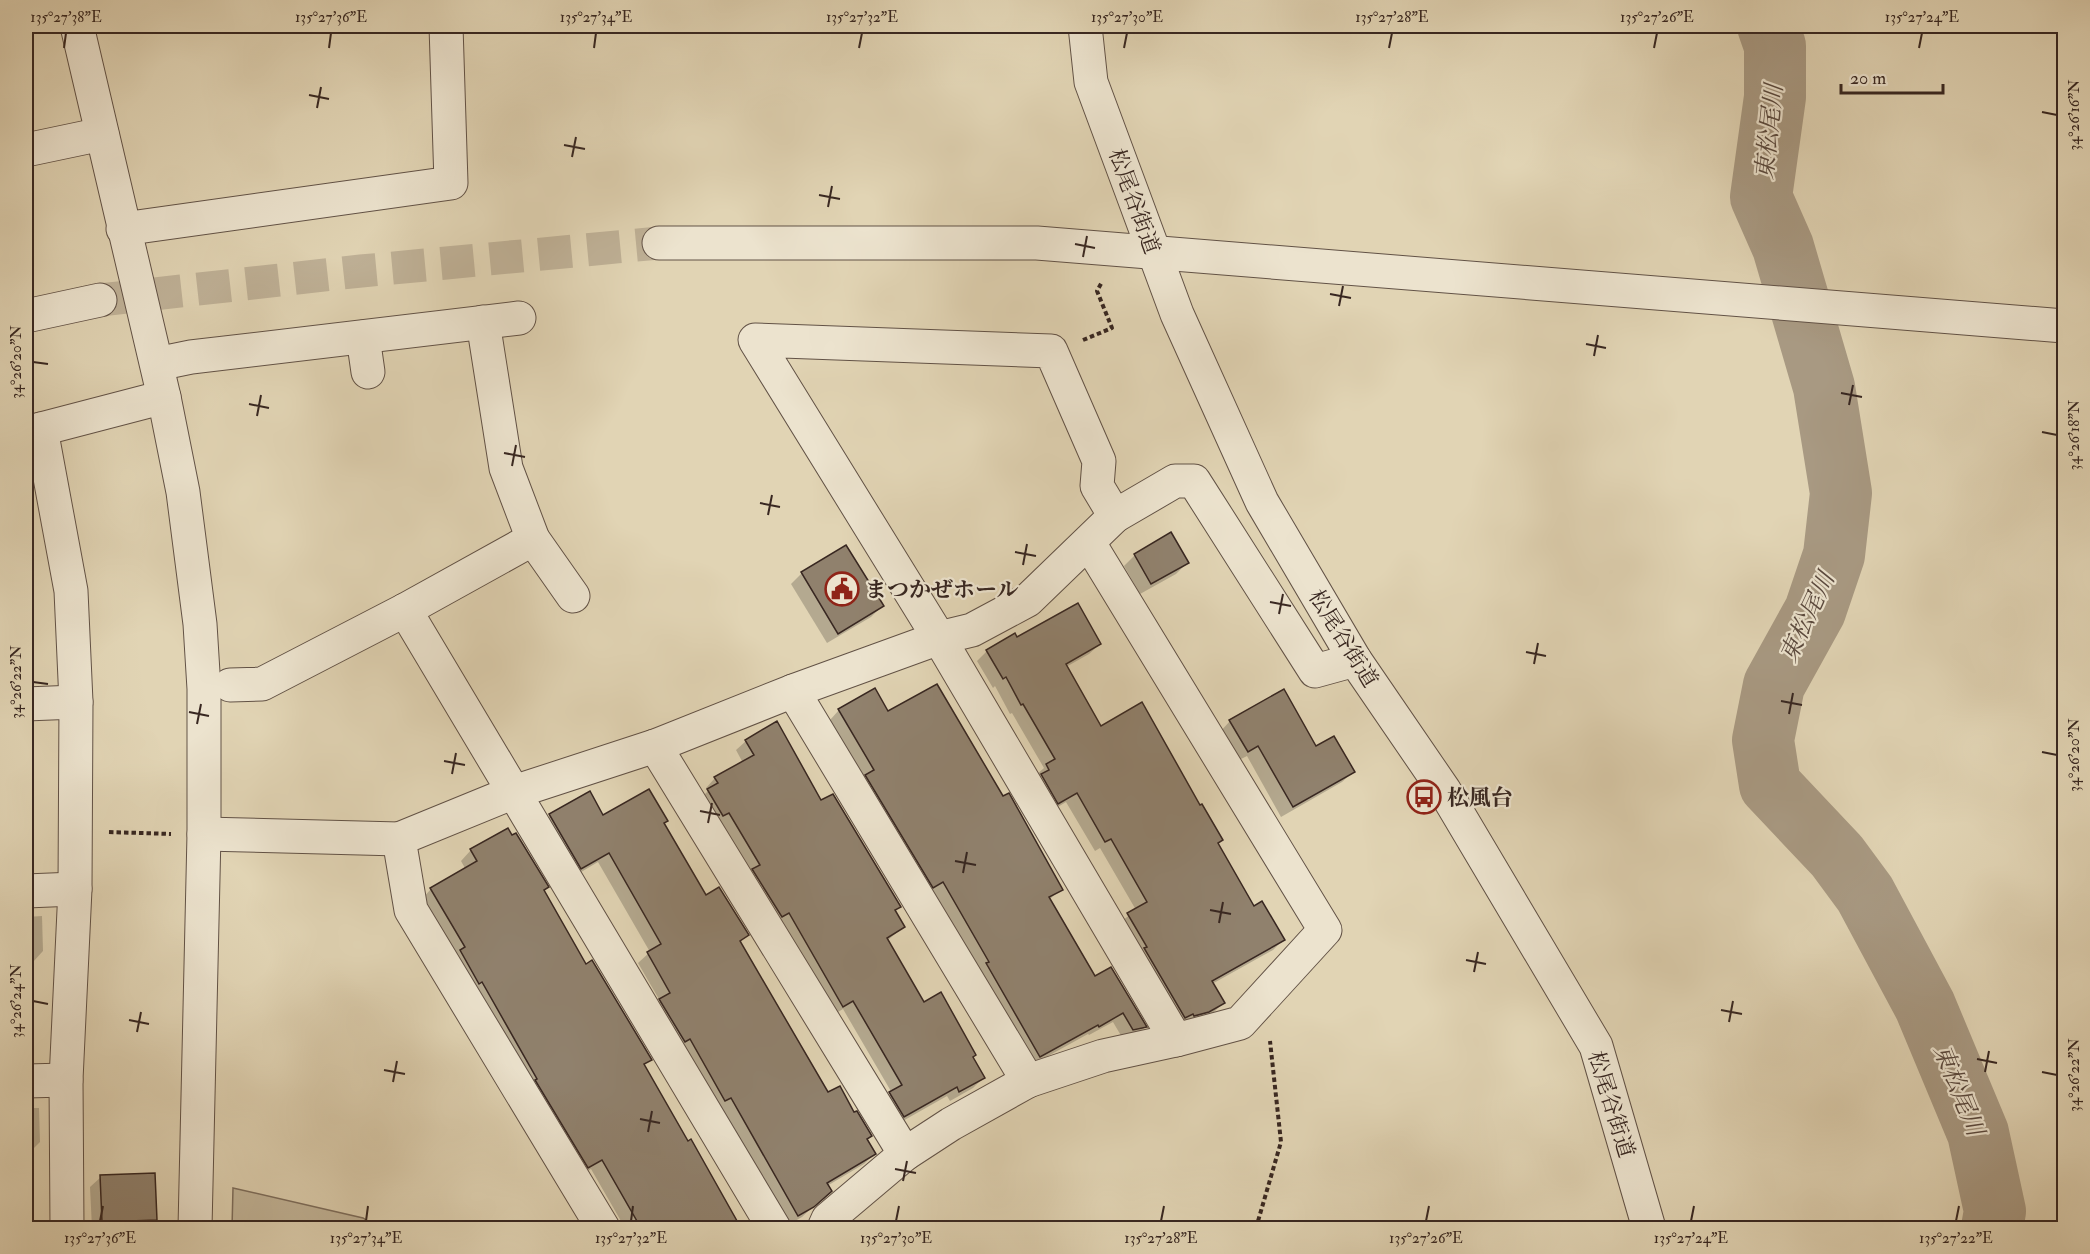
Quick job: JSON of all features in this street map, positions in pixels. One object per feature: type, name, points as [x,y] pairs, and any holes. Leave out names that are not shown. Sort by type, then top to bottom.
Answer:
[{"type":"street","points":[[77,26],[164,397],[183,492],[200,624],[204,689],[191,834],[195,1228]]},
{"type":"street","points":[[123,229],[451,183],[447,26]]},
{"type":"street","name":"松尾谷街道","points":[[1085,26],[1091,82],[1154,253],[1177,314],[1262,502],[1355,660],[1444,790],[1596,1046],[1649,1228]]},
{"type":"street","points":[[26,150],[102,134]]},
{"type":"street","points":[[658,243],[1037,243],[2064,326]]},
{"type":"street","points":[[26,316],[100,300]]},
{"type":"street","points":[[157,364],[191,357],[519,318]]},
{"type":"street","points":[[483,322],[506,468],[533,539],[573,596]]},
{"type":"street","points":[[363,336],[368,372]]},
{"type":"street","points":[[1115,516],[1097,486],[1099,461],[1051,351],[755,340],[939,638],[1176,1040]]},
{"type":"street","points":[[67,1228],[66,1080],[75,889],[76,702],[71,591],[33,431],[164,397]]},
{"type":"street","points":[[191,834],[399,839],[514,792],[655,746],[793,691],[939,638],[972,630],[1028,600],[1115,516],[1175,481],[1194,481],[1315,671],[1355,660]]},
{"type":"street","points":[[230,685],[262,684],[405,610],[533,539]]},
{"type":"street","points":[[824,1228],[828,1219],[905,1154],[951,1124],[1028,1081],[1103,1056],[1240,1023],[1325,930],[1089,543]]},
{"type":"street","points":[[405,610],[774,1228]]},
{"type":"street","points":[[793,691],[1028,1081]]},
{"type":"street","points":[[26,704],[76,702]]},
{"type":"street","points":[[655,746],[905,1154]]},
{"type":"street","points":[[399,839],[411,910],[603,1228]]},
{"type":"street","points":[[26,891],[75,889]]},
{"type":"street","points":[[26,1081],[66,1080]]},
{"type":"path","points":[[1051,351],[1112,328],[1097,291],[1102,282]]},
{"type":"path","points":[[76,831],[191,834]]},
{"type":"path","points":[[1248,1014],[1270,1037],[1281,1142],[1256,1228]]},
{"type":"shaded area","points":[[233,1188],[363,1218],[378,1228],[232,1228]]},
{"type":"building","points":[[1171,532],[1189,563],[1151,584],[1134,554]]},
{"type":"building","name":"まつかぜホール","points":[[846,545],[884,606],[838,634],[801,572]]},
{"type":"building","points":[[1078,603],[1101,644],[1066,664],[1101,726],[1142,702],[1200,805],[1202,804],[1223,840],[1218,843],[1254,906],[1262,901],[1285,940],[1212,981],[1225,1003],[1209,1012],[1194,1016],[1193,1014],[1185,1018],[1144,948],[1147,947],[1127,913],[1147,902],[1111,839],[1105,842],[1077,793],[1058,804],[1041,774],[1049,770],[1046,764],[1055,759],[1006,677],[1003,679],[986,650],[1015,633],[1017,637]]},
{"type":"building","points":[[937,684],[1003,796],[1009,793],[1063,890],[1049,897],[1095,976],[1111,967],[1147,1027],[1133,1030],[1123,1013],[1040,1057],[943,882],[933,888],[865,775],[874,770],[838,709],[875,688],[888,711]]},
{"type":"building","points":[[1284,689],[1316,746],[1334,736],[1355,772],[1293,807],[1258,746],[1248,752],[1229,720]]},
{"type":"building","points":[[777,721],[821,800],[833,794],[901,907],[895,910],[905,927],[887,938],[924,1002],[941,992],[976,1055],[973,1057],[985,1078],[959,1092],[957,1087],[904,1117],[889,1092],[902,1085],[853,1001],[843,1007],[789,913],[782,917],[752,869],[760,865],[729,813],[723,816],[707,789],[718,783],[714,777],[754,755],[745,740]]},
{"type":"building","points":[[649,789],[668,821],[664,823],[706,895],[719,887],[749,935],[740,941],[828,1092],[840,1086],[854,1112],[857,1111],[872,1136],[867,1139],[876,1154],[827,1183],[832,1191],[814,1207],[798,1216],[731,1098],[725,1101],[690,1039],[685,1042],[659,999],[670,993],[647,952],[661,944],[609,853],[581,869],[549,814],[590,791],[603,815]]},
{"type":"building","points":[[508,828],[512,835],[516,833],[549,887],[544,890],[586,964],[592,960],[652,1060],[644,1064],[688,1141],[691,1139],[741,1228],[641,1228],[602,1160],[588,1168],[535,1080],[537,1079],[482,982],[479,984],[460,950],[465,947],[430,888],[477,861],[470,849]]},
{"type":"building","points":[[155,1173],[157,1220],[102,1222],[100,1175]]},
{"type":"waterway","name":"東松尾川","points":[[1768,26],[1775,46],[1775,97],[1761,197],[1783,247],[1824,387],[1841,493],[1834,555],[1815,611],[1774,685],[1763,740],[1770,785],[1837,856],[1865,894],[1925,1006],[1978,1133],[1995,1211],[1992,1228]]},
{"type":"tunnel","points":[[100,300],[361,271],[659,243]]},
{"type":"place","name":"まつかぜホール","points":[[842,589]]},
{"type":"place","name":"松風台","points":[[1424,797]]}]
